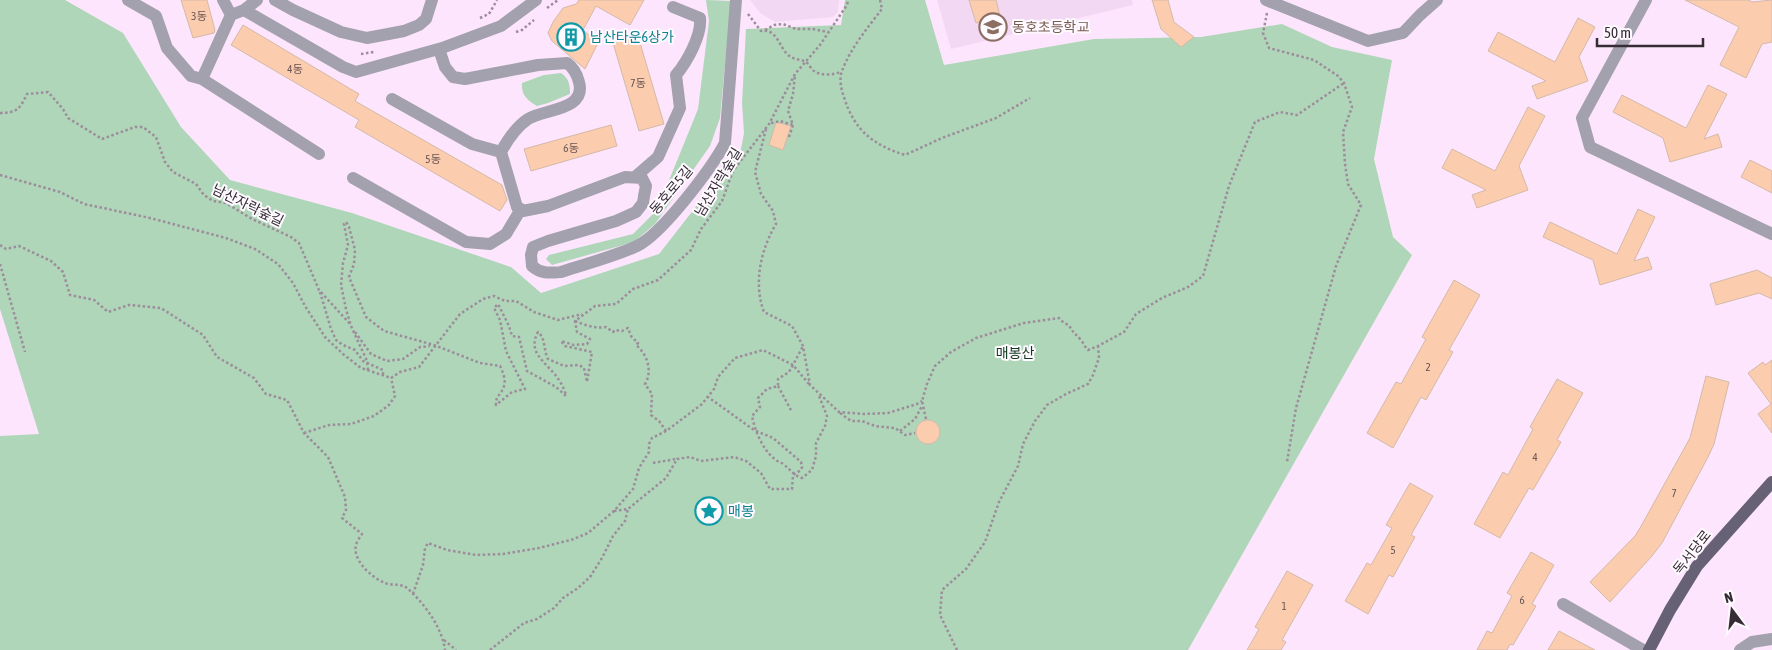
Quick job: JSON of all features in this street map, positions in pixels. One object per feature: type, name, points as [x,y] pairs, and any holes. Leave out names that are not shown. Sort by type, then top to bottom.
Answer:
[{"type":"main road","name":"독서당로","points":[[1649,650],[1670,610],[1697,566],[1772,482]]},
{"type":"street","points":[[128,0],[156,16],[167,48],[191,76],[202,79],[319,154]]},
{"type":"street","points":[[223,0],[231,15]]},
{"type":"street","points":[[202,79],[231,15],[244,10],[257,0]]},
{"type":"street","points":[[275,0],[341,32],[366,38],[404,31],[419,25],[426,19],[432,0]]},
{"type":"street","points":[[244,10],[343,67],[356,72],[439,49],[501,26],[536,0]]},
{"type":"street","name":"동호로5길","points":[[635,177],[642,178],[646,186],[643,203],[636,212],[616,221],[533,247],[530,259],[532,266],[539,272],[548,274],[561,272],[636,246],[651,238],[717,158],[725,143],[736,0]]},
{"type":"street","points":[[1268,1],[1368,41],[1403,33],[1420,14],[1437,0]]},
{"type":"street","points":[[1646,0],[1582,118],[1590,147],[1772,234]]},
{"type":"street","points":[[439,49],[445,68],[453,77],[465,79],[538,65],[567,62],[577,74],[580,85],[579,94],[570,105],[531,117],[520,125],[501,152],[517,207],[523,211],[548,206],[625,177],[635,177],[658,157],[680,108],[676,75],[684,66],[701,27],[700,18],[674,7]]},
{"type":"street","points":[[392,100],[472,144],[501,152]]},
{"type":"street","points":[[353,178],[466,242],[490,244],[506,234],[521,209]]},
{"type":"street","points":[[1563,604],[1643,650]]},
{"type":"street","points":[[1740,650],[1752,642],[1772,639]]},
{"type":"path","points":[[480,18],[489,14],[497,0]]},
{"type":"path","points":[[544,10],[558,0]]},
{"type":"path","name":"남산자락숲길","points":[[351,326],[341,285],[348,245],[344,224],[346,222],[355,250],[354,264],[349,277],[366,317],[384,331],[434,345],[480,363],[500,366],[504,374],[504,386],[496,399],[496,405],[512,392],[525,389],[506,351],[500,320],[494,308],[498,304],[512,336],[519,337],[527,370],[556,387],[566,396],[560,381],[535,352],[534,342],[538,332],[544,340],[548,359],[564,366],[579,365],[584,368],[587,382],[592,352],[565,346],[561,342],[574,345],[587,344],[590,340],[577,332],[575,321],[595,306],[616,304],[633,289],[658,280],[691,250],[701,229],[722,201],[734,171],[769,124],[795,74],[820,45],[847,5],[848,0]]},
{"type":"path","points":[[880,0],[882,9],[866,30],[841,72],[842,92],[847,108],[856,125],[871,140],[888,150],[905,155],[942,138],[996,118],[1030,98]]},
{"type":"path","points":[[1268,1],[1263,33],[1269,48],[1314,60],[1338,76],[1344,83],[1352,107],[1343,132],[1345,164],[1348,184],[1361,205],[1336,266],[1296,408],[1287,462]]},
{"type":"path","points":[[514,33],[522,30],[537,17]]},
{"type":"path","points":[[761,31],[774,25],[783,24],[796,29],[813,29],[828,32]]},
{"type":"path","points":[[765,30],[776,35],[787,53],[797,60],[806,62],[813,71],[820,74],[841,72]]},
{"type":"path","points":[[361,54],[379,52]]},
{"type":"path","points":[[789,135],[793,125],[788,111],[794,94],[795,74]]},
{"type":"path","points":[[926,418],[922,401],[935,366],[951,352],[976,338],[1024,322],[1059,318],[1069,325],[1072,334],[1081,340],[1088,350],[1124,332],[1136,314],[1162,298],[1188,287],[1203,276],[1229,186],[1255,122],[1280,112],[1296,115],[1344,83]]},
{"type":"path","name":"남산자락숲길","points":[[0,113],[9,113],[17,110],[27,94],[48,92],[63,109],[68,118],[102,139],[135,127],[143,127],[156,137],[165,162],[173,172],[196,184],[204,195],[213,201],[226,203],[252,219],[291,237],[299,243],[319,290],[351,326],[371,354],[387,361],[403,359],[420,346],[434,345]]},
{"type":"path","points":[[769,124],[780,121],[793,125]]},
{"type":"path","points":[[766,128],[755,172],[761,194],[773,211],[776,224],[766,241],[762,256],[759,288],[761,305],[764,312],[768,315],[792,326],[803,346],[810,385]]},
{"type":"path","points":[[0,175],[60,192],[84,204],[226,238],[255,249],[278,264],[293,283],[325,337],[362,368],[391,378],[400,372],[419,367],[434,345],[460,314],[483,299],[494,296],[505,300],[516,300],[534,312],[558,320],[583,314]]},
{"type":"path","points":[[0,245],[6,249],[19,246],[51,261],[63,272],[70,295],[94,300],[108,312],[129,305],[161,308],[203,336],[217,356],[254,378],[266,394],[287,400],[304,433],[328,457],[345,497],[346,510],[342,518],[362,534],[356,545],[357,557],[369,572],[385,583],[405,586],[413,594],[428,611],[443,639],[446,650]]},
{"type":"path","points":[[0,264],[25,352]]},
{"type":"path","points":[[319,290],[331,330],[336,340],[355,350],[363,361],[383,370],[383,376]]},
{"type":"path","points":[[575,321],[588,326],[606,327],[613,332],[628,328],[631,336],[638,343],[636,345],[643,351],[648,362],[649,376],[645,384],[652,394],[651,415],[659,421],[666,432]]},
{"type":"path","points":[[351,326],[367,363],[368,370]]},
{"type":"path","points":[[792,412],[778,386],[778,380],[789,372],[803,346]]},
{"type":"path","points":[[957,650],[940,615],[942,590],[966,569],[985,542],[999,502],[1018,466],[1023,444],[1035,421],[1047,405],[1088,384],[1099,358],[1098,346]]},
{"type":"path","points":[[413,594],[428,543],[447,550],[476,555],[503,554],[574,539],[588,533],[614,511],[632,488],[639,468],[649,452],[649,444],[652,438],[666,432],[696,409],[714,389],[718,377],[735,358],[740,356],[763,350],[792,365],[818,394],[851,421],[862,421],[875,426],[895,428],[905,435],[915,433]]},
{"type":"path","points":[[304,433],[329,426],[351,424],[374,416],[388,405],[395,396],[391,378]]},
{"type":"path","points":[[778,386],[767,389],[758,398],[760,407],[752,416],[763,445],[775,460],[784,464],[794,475],[802,478],[812,470],[816,456],[816,443],[825,426],[827,416],[818,394]]},
{"type":"path","points":[[653,463],[690,457],[701,461],[734,457],[746,462],[761,473],[770,488],[792,489],[794,475],[802,467],[801,462],[773,438],[757,432],[708,397]]},
{"type":"path","points":[[839,412],[888,414],[922,401]]},
{"type":"path","points":[[900,431],[915,419],[923,405]]},
{"type":"path","points":[[614,511],[628,508],[666,478],[677,459]]},
{"type":"path","points":[[491,650],[524,623],[536,619],[554,608],[563,598],[590,577],[613,536],[625,521],[628,508]]},
{"type":"path","points":[[443,639],[456,650]]},
{"type":"shaded area","points":[[750,0],[839,0],[838,12],[833,17],[775,22],[760,13]]},
{"type":"shaded area","name":"동호초등학교","points":[[937,0],[1132,0],[1133,5],[951,49]]},
{"type":"green space","name":"매봉산","points":[[0,0],[65,0],[123,33],[181,127],[230,180],[352,213],[511,267],[541,293],[659,254],[741,149],[744,133],[742,103],[746,29],[841,25],[845,0],[925,0],[944,65],[1094,39],[1201,37],[1282,24],[1332,47],[1392,60],[1374,159],[1393,237],[1412,255],[1188,650],[0,650],[0,436],[39,434],[0,309]]},
{"type":"green space","points":[[706,0],[731,1],[720,118],[710,146],[655,224],[634,242],[552,265],[546,259],[549,255],[633,234],[657,210],[698,109],[709,21]]},
{"type":"green space","points":[[561,73],[566,77],[570,94],[537,106],[524,94],[522,83],[544,75]]},
{"type":"building","points":[[181,0],[207,0],[215,30],[214,33],[193,38]]},
{"type":"building","name":"남산타운6상가","points":[[579,0],[644,0],[630,25],[596,6],[583,30],[598,43],[585,69],[552,41],[548,33],[563,8],[576,4]]},
{"type":"building","points":[[969,0],[996,0],[1000,16],[976,23]]},
{"type":"building","points":[[1152,0],[1168,0],[1174,22],[1194,37],[1181,47],[1161,29]]},
{"type":"building","points":[[1685,0],[1749,0],[1752,2],[1772,0],[1772,42],[1762,44],[1746,78],[1720,65],[1739,27]]},
{"type":"building","points":[[1578,18],[1595,27],[1579,57],[1588,81],[1537,99],[1532,86],[1546,81],[1488,51],[1498,32],[1555,62]]},
{"type":"building","points":[[243,25],[359,94],[355,101],[502,185],[507,200],[500,211],[355,127],[359,120],[231,45]]},
{"type":"building","points":[[638,36],[664,124],[639,131],[613,43]]},
{"type":"building","points":[[1708,85],[1727,94],[1704,139],[1718,134],[1722,147],[1670,162],[1663,138],[1613,112],[1622,95],[1686,128]]},
{"type":"building","points":[[1528,107],[1545,116],[1519,166],[1528,190],[1477,208],[1472,195],[1486,190],[1442,168],[1452,149],[1495,171]]},
{"type":"building","points":[[776,122],[791,126],[783,150],[769,145]]},
{"type":"building","points":[[611,125],[617,146],[531,171],[524,149]]},
{"type":"building","points":[[1750,160],[1772,171],[1772,193],[1741,177]]},
{"type":"building","points":[[1638,209],[1655,217],[1634,261],[1648,257],[1652,269],[1600,285],[1593,260],[1543,237],[1550,222],[1617,254]]},
{"type":"building","points":[[1757,270],[1772,278],[1772,299],[1759,293],[1716,305],[1710,284]]},
{"type":"building","points":[[1454,280],[1480,295],[1449,350],[1453,352],[1426,400],[1421,397],[1393,448],[1367,433],[1396,382],[1401,384],[1426,339],[1422,337]]},
{"type":"building","points":[[1772,360],[1772,433],[1758,414],[1771,404],[1748,373],[1763,362],[1765,365]]},
{"type":"building","points":[[1706,376],[1729,382],[1714,444],[1662,543],[1610,602],[1590,582],[1635,536],[1640,528],[1690,438]]},
{"type":"building","points":[[1557,379],[1583,393],[1557,440],[1561,442],[1533,490],[1529,488],[1500,538],[1474,524],[1503,472],[1508,475],[1533,429],[1530,427]]},
{"type":"building","points":[[928,420],[937,423],[940,432],[937,441],[928,444],[919,441],[916,432],[919,423]]},
{"type":"building","points":[[1410,483],[1433,496],[1411,535],[1415,537],[1393,577],[1389,575],[1368,614],[1345,601],[1367,563],[1371,565],[1392,528],[1386,525]]},
{"type":"building","points":[[1531,552],[1554,565],[1532,604],[1536,606],[1513,645],[1510,644],[1507,650],[1477,650],[1487,631],[1492,633],[1512,596],[1507,593]]},
{"type":"building","points":[[1287,571],[1313,585],[1282,640],[1286,642],[1281,650],[1247,650],[1259,629],[1255,627]]},
{"type":"building","points":[[1559,631],[1595,650],[1548,650]]},
{"type":"place","name":"동호초등학교","points":[[993,27]]},
{"type":"place","name":"남산타운6상가","points":[[571,37]]},
{"type":"place","name":"매봉","points":[[709,511]]}]
